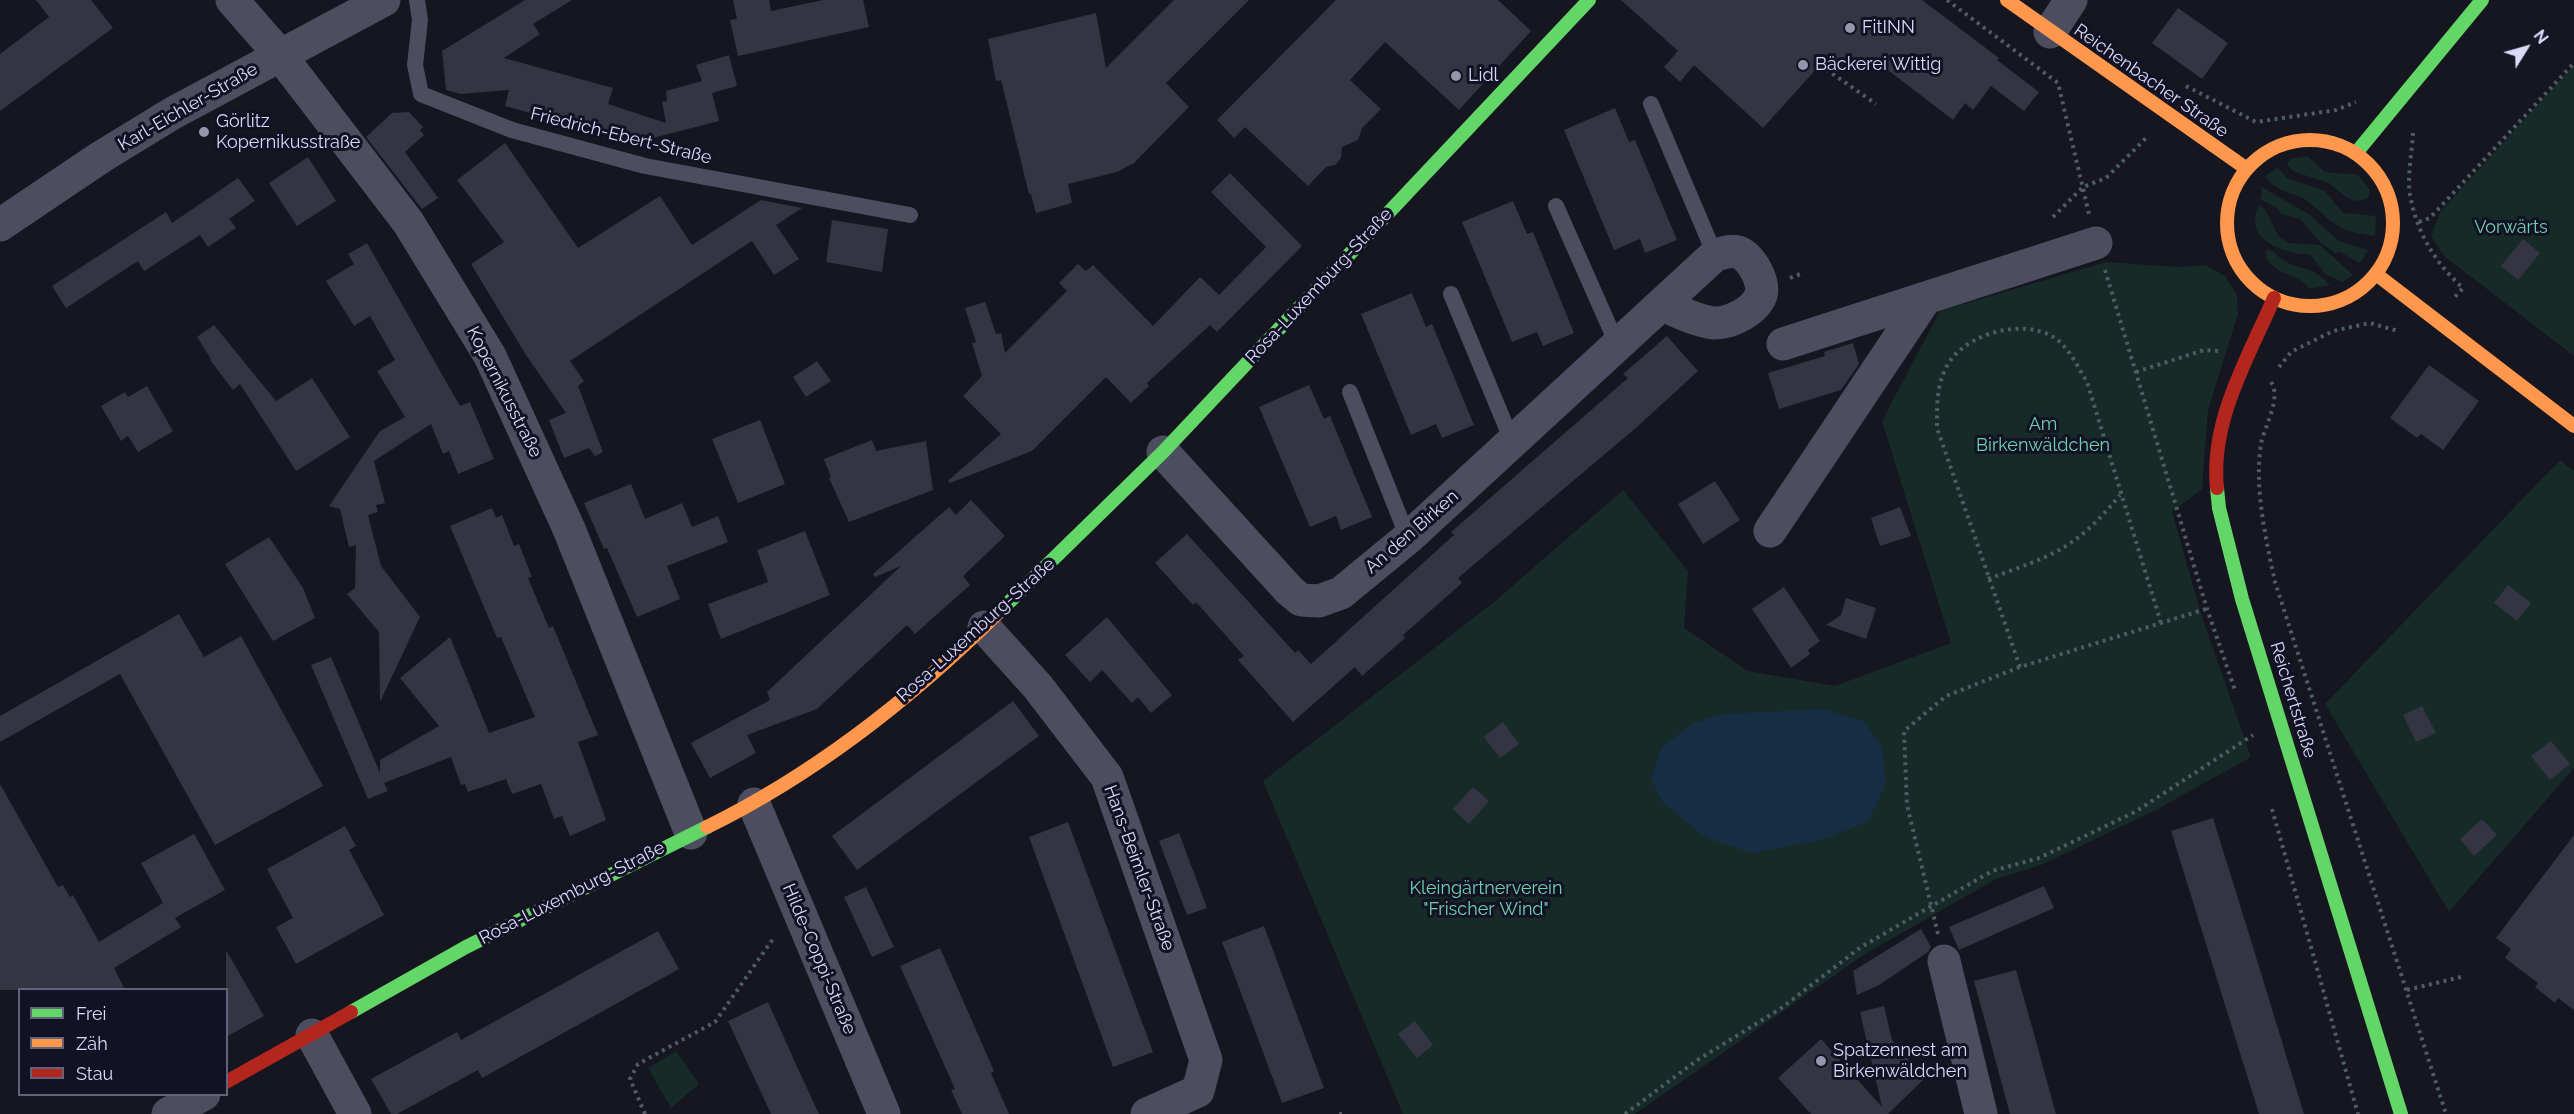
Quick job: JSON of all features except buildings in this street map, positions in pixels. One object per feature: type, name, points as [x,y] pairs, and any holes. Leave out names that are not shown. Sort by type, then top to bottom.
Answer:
[{"type":"street","name":"Kopernikusstraße","points":[[232,0],[280,55],[408,222],[490,356],[569,529],[691,833]]},
{"type":"street","name":"Karl-Eichler-Straße","points":[[0,225],[119,146],[280,55],[384,0]]},
{"type":"street","name":"Rosa-Luxemburg-Straße","points":[[228,1081],[466,947],[691,833],[754,804],[862,731],[984,627],[1163,452],[1589,0]]},
{"type":"street","name":"Reichenbacher Straße","points":[[2007,0],[2164,113],[2247,169]]},
{"type":"street","points":[[2050,32],[2071,0]]},
{"type":"street","points":[[2356,153],[2482,0]]},
{"type":"street","points":[[2310,140],[2334,143],[2356,153],[2376,172],[2389,196],[2393,223],[2390,241],[2376,274],[2355,294],[2329,304],[2301,306],[2274,298],[2252,283],[2236,262],[2228,237],[2227,213],[2234,190],[2247,169],[2265,153],[2286,143],[2310,140]]},
{"type":"street","points":[[1784,344],[2096,243]]},
{"type":"street","points":[[1662,305],[1715,323],[1739,317],[1754,304],[1761,295],[1760,281],[1748,260],[1739,252],[1726,251],[1715,255]]},
{"type":"street","name":"An den Birken","points":[[1163,452],[1290,591],[1301,600],[1319,601],[1341,593],[1408,538],[1715,255]]},
{"type":"street","points":[[2376,274],[2574,426]]},
{"type":"street","name":"Reichertstraße","points":[[2274,298],[2243,363],[2226,408],[2214,462],[2219,508],[2242,599],[2283,725],[2401,1114]]},
{"type":"street","points":[[1770,531],[1925,299]]},
{"type":"street","name":"Hans-Beimler-Straße","points":[[984,627],[1038,687],[1107,777],[1206,1060],[1198,1091],[1147,1114]]},
{"type":"street","name":"Hilde-Coppi-Straße","points":[[754,804],[884,1114]]},
{"type":"street","points":[[1944,961],[1981,1114]]},
{"type":"street","points":[[312,1035],[355,1114]]},
{"type":"street","points":[[168,1114],[202,1096]]},
{"type":"lane","name":"Friedrich-Ebert-Straße","points":[[417,0],[420,20],[415,65],[421,94],[512,130],[645,166],[910,215]]},
{"type":"lane","points":[[1651,104],[1715,255]]},
{"type":"lane","points":[[1556,206],[1617,345]]},
{"type":"lane","points":[[1451,294],[1512,441]]},
{"type":"lane","points":[[1350,392],[1408,538]]},
{"type":"path","points":[[1947,0],[2058,83],[2096,243],[2207,609],[2236,694]]},
{"type":"path","points":[[2419,222],[2430,218],[2574,63]]},
{"type":"path","points":[[1820,65],[1876,104]]},
{"type":"path","points":[[2053,218],[2083,188],[2106,178],[2151,132],[2186,86],[2256,122],[2336,110],[2364,99]]},
{"type":"path","points":[[2416,126],[2413,131],[2410,194],[2425,243],[2442,270],[2463,288]]},
{"type":"path","points":[[2436,322],[2419,344],[2398,331],[2370,323],[2332,330],[2291,352],[2270,381],[2275,394],[2261,445],[2262,517],[2276,582],[2446,1114]]},
{"type":"path","points":[[2020,667],[1937,428],[1936,395],[1944,373],[1960,351],[1991,334],[2029,328],[2042,331],[2061,343],[2087,382],[2161,623]]},
{"type":"path","points":[[2136,372],[2204,351],[2223,352],[2243,363]]},
{"type":"path","points":[[1988,579],[2054,554],[2075,543],[2095,526],[2120,495]]},
{"type":"path","points":[[1944,961],[1907,805],[1904,731],[1946,696],[2020,667],[2242,599]]},
{"type":"path","points":[[2247,725],[2254,747]]},
{"type":"path","points":[[1625,1114],[1696,1061],[1780,1010],[1861,947],[1932,908],[1992,871],[2039,858],[2135,812],[2251,736],[2283,725]]},
{"type":"path","points":[[2271,805],[2358,1114]]},
{"type":"path","points":[[645,1114],[630,1079],[638,1064],[715,1022],[780,930],[802,920]]},
{"type":"path","points":[[2406,990],[2465,976]]},
{"type":"path","points":[[1339,1114],[1344,1114]]},
{"type":"green space","name":"Vorwärts","points":[[2574,65],[2574,356],[2444,256],[2431,236],[2440,212]]},
{"type":"green space","points":[[2307,156],[2325,172],[2358,175],[2369,189],[2369,196],[2366,199],[2355,201],[2346,197],[2329,183],[2295,172],[2287,165],[2290,159]]},
{"type":"green space","points":[[2277,167],[2287,178],[2325,191],[2343,213],[2376,216],[2375,236],[2353,232],[2338,226],[2305,199],[2271,183],[2265,177]]},
{"type":"green space","points":[[2260,186],[2310,215],[2339,241],[2368,250],[2360,263],[2340,252],[2335,253],[2320,242],[2300,219],[2281,214],[2278,209],[2260,199],[2262,193]]},
{"type":"green space","points":[[2259,206],[2265,209],[2279,237],[2289,243],[2320,245],[2353,275],[2342,282],[2324,273],[2311,255],[2290,252],[2269,243],[2256,228],[2255,218]]},
{"type":"green space","points":[[2268,249],[2290,264],[2312,271],[2330,285],[2309,289],[2299,280],[2272,266],[2265,252]]},
{"type":"green space","name":"Am Birkenwäldchen","points":[[2106,262],[2179,267],[2205,265],[2225,276],[2237,295],[2238,314],[2208,410],[2202,489],[2172,512],[2202,617],[2251,757],[2158,809],[2041,865],[1996,879],[1865,954],[1635,1114],[1403,1114],[1263,781],[1494,602],[1623,490],[1688,571],[1684,628],[1748,671],[1835,686],[1951,643],[1882,421],[1940,311]]},
{"type":"green space","points":[[2560,460],[2574,471],[2574,768],[2449,912],[2325,704]]},
{"type":"green space","points":[[676,1051],[699,1084],[671,1108],[648,1068]]},
{"type":"water","points":[[1824,709],[1863,721],[1882,746],[1886,783],[1868,821],[1826,839],[1752,853],[1707,838],[1663,803],[1651,778],[1662,747],[1692,724],[1721,714]]},
{"type":"traffic: fast","points":[[1000,611],[1163,452],[1589,0]]},
{"type":"traffic: fast","points":[[2356,153],[2482,0]]},
{"type":"traffic: fast","points":[[2217,488],[2219,508],[2242,599],[2401,1114]]},
{"type":"traffic: fast","points":[[351,1012],[466,947],[707,827]]},
{"type":"traffic: slow","points":[[2007,0],[2247,169]]},
{"type":"traffic: slow","points":[[2310,140],[2342,147],[2356,154],[2368,165],[2379,177],[2386,191],[2393,223],[2386,255],[2379,269],[2368,281],[2356,292],[2342,299],[2310,306],[2278,299],[2264,292],[2252,281],[2241,269],[2234,255],[2227,223],[2234,191],[2241,177],[2252,165],[2264,154],[2278,147],[2310,140]]},
{"type":"traffic: slow","points":[[2376,274],[2574,426]]},
{"type":"traffic: slow","points":[[707,827],[786,783],[862,731],[933,673],[1000,611]]},
{"type":"traffic: jam","points":[[2217,488],[2216,463],[2225,414],[2233,390],[2274,298]]},
{"type":"traffic: jam","points":[[228,1081],[351,1012]]},
{"type":"place","name":"FitINN","points":[[1850,28]]},
{"type":"place","name":"Bäckerei Wittig","points":[[1803,65]]},
{"type":"place","name":"Lidl","points":[[1456,76]]},
{"type":"place","name":"Görlitz Kopernikusstraße","points":[[204,132]]},
{"type":"place","name":"Spatzennest am Birkenwäldchen","points":[[1821,1061]]},
{"type":"park label","name":"Kleingärtnerverein \"Frischer Wind\"","points":[[1486,899]]}]
